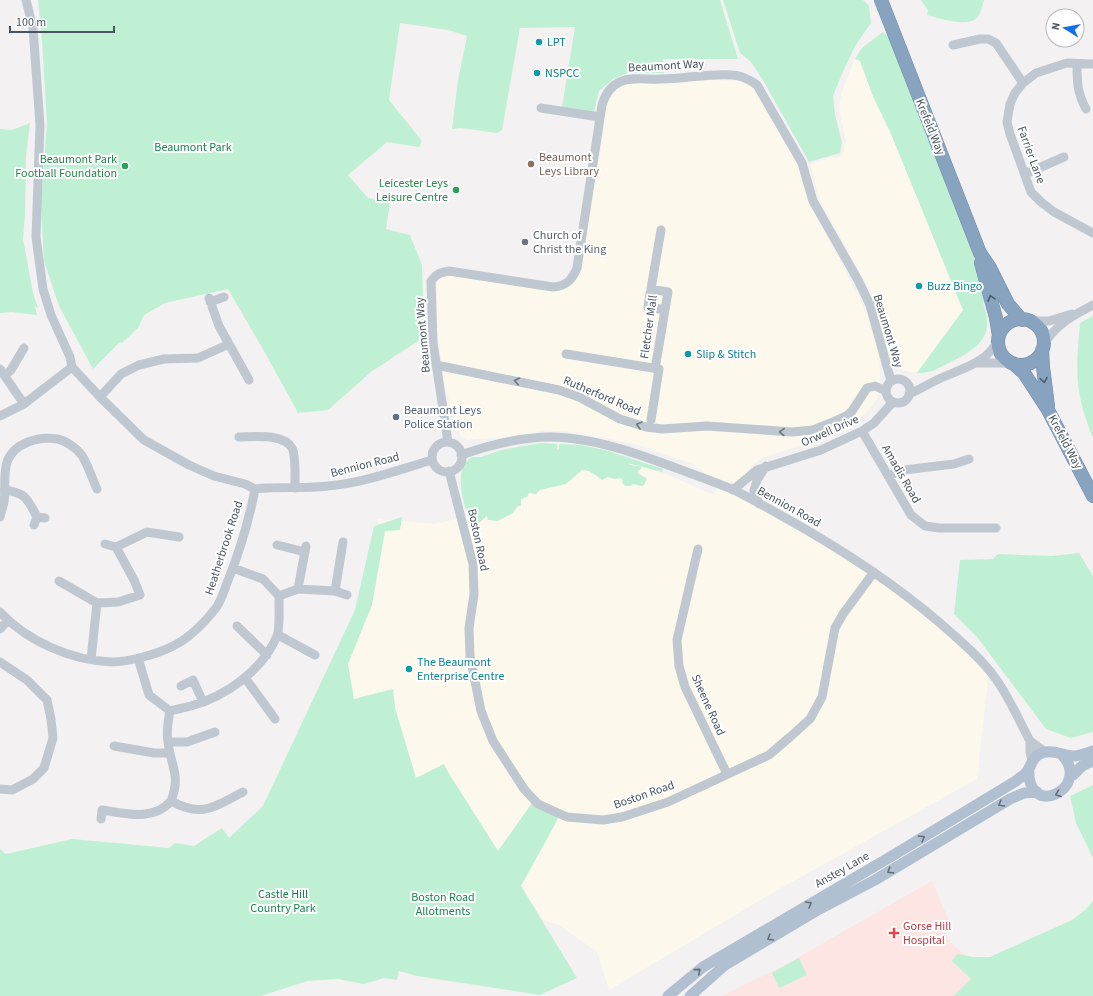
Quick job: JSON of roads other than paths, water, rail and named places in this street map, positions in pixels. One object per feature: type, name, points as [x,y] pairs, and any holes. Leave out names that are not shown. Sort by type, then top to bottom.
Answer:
[{"type":"highway","name":"Krefeld Way","points":[[881,0],[980,253],[983,271],[996,318],[999,338]]},
{"type":"highway","name":"Krefeld Way","points":[[980,253],[990,268],[1008,304],[1025,320]]},
{"type":"highway","points":[[1025,320],[1034,324],[1041,333],[1043,348],[1034,361],[1028,364],[1013,364],[1004,357],[1000,351],[999,338],[1006,325],[1012,321],[1025,320]]},
{"type":"highway","name":"Krefeld Way","points":[[1043,348],[1042,367],[1048,410]]},
{"type":"highway","name":"Krefeld Way","points":[[1013,364],[1024,373],[1048,410],[1093,496]]},
{"type":"main road","points":[[1045,752],[1054,752],[1062,755],[1074,756],[1093,751]]},
{"type":"main road","name":"Anstey Lane","points":[[668,996],[703,967],[1016,781],[1026,773],[1030,764],[1038,755],[1045,752]]},
{"type":"main road","points":[[1062,755],[1070,763],[1073,774]]},
{"type":"main road","points":[[690,996],[725,965],[816,911],[875,880],[972,820],[1010,799],[1024,793],[1037,792],[1047,796],[1060,794],[1068,788],[1073,774],[1082,766],[1093,761]]},
{"type":"main road","points":[[1030,764],[1028,777],[1031,785],[1037,792]]},
{"type":"street","points":[[26,0],[33,28],[40,125],[36,238],[43,289],[51,315],[70,357],[72,367],[144,440],[189,465],[214,476],[245,484],[255,489]]},
{"type":"street","points":[[953,45],[980,39],[988,39],[996,43],[1023,83]]},
{"type":"street","name":"Farrier Lane","points":[[1093,64],[1067,63],[1036,73],[1023,83],[1015,93],[1010,104],[1007,122],[1031,192],[1040,202],[1054,212],[1093,233]]},
{"type":"street","points":[[1077,64],[1077,80],[1080,96],[1086,108]]},
{"type":"street","name":"Beaumont Way","points":[[448,442],[436,364],[433,333],[431,288],[434,276],[438,273],[449,271],[553,287],[565,285],[571,280],[576,272],[578,264],[604,98],[610,88],[627,79],[662,79],[733,75],[746,78],[757,85],[802,163],[813,201],[858,280],[870,305],[891,381]]},
{"type":"street","points":[[541,108],[600,117]]},
{"type":"street","points":[[1025,174],[1064,157]]},
{"type":"street","name":"Fletcher Mall","points":[[655,369],[668,292],[651,289],[661,230]]},
{"type":"street","points":[[650,293],[648,306],[665,310]]},
{"type":"street","points":[[224,297],[209,300],[219,326],[249,380]]},
{"type":"street","points":[[1043,348],[1054,329],[1077,313],[1093,305]]},
{"type":"street","points":[[1025,320],[1049,320],[1077,313]]},
{"type":"street","points":[[909,390],[976,363],[996,346],[999,338]]},
{"type":"street","points":[[100,397],[121,374],[135,367],[164,359],[198,358],[228,344]]},
{"type":"street","points":[[24,348],[11,370],[2,372],[24,404]]},
{"type":"street","name":"Fletcher Mall","points":[[566,354],[659,369],[651,420]]},
{"type":"street","points":[[976,363],[1013,364]]},
{"type":"street","name":"Rutherford Road","points":[[436,364],[559,390],[579,397],[620,419],[646,427],[662,429],[707,426],[792,432],[813,430],[848,415],[866,388],[875,386],[886,391]]},
{"type":"street","points":[[0,416],[24,404],[72,367]]},
{"type":"street","points":[[896,379],[901,380],[909,390],[906,400],[900,403],[893,402],[887,396],[886,391],[887,386],[891,381],[896,379]]},
{"type":"street","name":"Orwell Drive","points":[[733,490],[758,470],[766,466],[821,450],[862,431],[874,423],[893,402]]},
{"type":"street","name":"Amadis Road","points":[[862,431],[911,515],[925,526],[939,528],[996,528]]},
{"type":"street","points":[[239,437],[275,438],[288,444],[292,449],[295,488]]},
{"type":"street","points":[[0,517],[4,502],[5,470],[8,461],[15,450],[28,442],[43,438],[58,438],[68,443],[81,453],[96,489]]},
{"type":"street","name":"Bennion Road","points":[[461,455],[489,445],[513,441],[538,438],[567,438],[595,442],[620,448],[733,490],[824,540],[874,572],[924,610],[978,658],[994,676],[1030,741],[1045,752]]},
{"type":"street","points":[[444,442],[448,442],[457,446],[461,455],[460,464],[449,471],[442,471],[437,468],[432,460],[432,455],[436,447],[444,442]]},
{"type":"street","points":[[888,476],[904,470],[954,464],[968,459]]},
{"type":"street","name":"Bennion Road","points":[[255,489],[268,487],[295,488],[328,486],[350,483],[432,460]]},
{"type":"street","points":[[760,504],[754,491],[757,480],[766,466]]},
{"type":"street","name":"Boston Road","points":[[449,471],[473,564],[474,594],[469,628],[470,656],[480,711],[493,741],[532,799],[547,809],[567,817],[603,820],[622,817],[668,802],[769,755],[810,719],[822,697],[835,628],[843,614],[874,572]]},
{"type":"street","name":"Heatherbrook Road","points":[[0,612],[8,620],[41,643],[66,653],[91,659],[112,662],[138,658],[173,646],[198,629],[217,606],[233,568],[252,506],[255,489]]},
{"type":"street","points":[[4,490],[17,492],[27,499],[39,520]]},
{"type":"street","points":[[105,544],[116,547],[147,532],[179,537]]},
{"type":"street","points":[[335,591],[343,542]]},
{"type":"street","points":[[277,545],[305,549],[298,588]]},
{"type":"street","points":[[58,581],[97,603],[118,602],[140,595],[134,580],[116,547]]},
{"type":"street","name":"Sheene Road","points":[[698,549],[678,640],[679,666],[685,687],[727,774]]},
{"type":"street","points":[[138,658],[149,695],[170,711],[191,707],[204,702],[246,679],[267,655],[278,635],[278,596],[263,579],[233,568]]},
{"type":"street","points":[[278,596],[298,588],[335,591],[347,595]]},
{"type":"street","points":[[91,659],[97,603]]},
{"type":"street","points":[[0,629],[8,620]]},
{"type":"street","points":[[237,626],[267,655]]},
{"type":"street","points":[[278,635],[315,655]]},
{"type":"street","points":[[0,662],[27,680],[47,700],[51,719],[52,738],[44,768],[33,779],[12,790],[0,789]]},
{"type":"street","points":[[246,679],[275,719]]},
{"type":"street","points":[[181,686],[193,680],[204,702]]},
{"type":"street","points":[[101,819],[102,810],[142,815],[158,811],[171,801],[175,790],[176,778],[168,742],[167,726],[170,711]]},
{"type":"street","points":[[168,742],[187,742],[215,732]]},
{"type":"street","name":"Bennion Road","points":[[1030,741],[1030,764]]},
{"type":"street","points":[[114,746],[154,753],[170,753]]},
{"type":"street","points":[[171,801],[192,810],[206,810],[243,792]]},
{"type":"place","name":"LPT","points":[[539,42]]},
{"type":"place","name":"NSPCC","points":[[537,73]]},
{"type":"place","name":"Beaumont Leys Library","points":[[531,164]]},
{"type":"place","name":"Beaumont Park Football Foundation","points":[[125,166]]},
{"type":"place","name":"Leicester Leys Leisure Centre","points":[[456,190]]},
{"type":"place","name":"Church of Christ the King","points":[[525,242]]},
{"type":"place","name":"Buzz Bingo","points":[[919,286]]},
{"type":"place","name":"Slip & Stitch","points":[[688,354]]},
{"type":"place","name":"Beaumont Leys Police Station","points":[[396,417]]},
{"type":"place","name":"The Beaumont Enterprise Centre","points":[[409,669]]},
{"type":"place","name":"Gorse Hill Hospital","points":[[894,933]]},
{"type":"park label","name":"Beaumont Park","points":[[193,147]]},
{"type":"park label","name":"Castle Hill Country Park","points":[[283,901]]},
{"type":"park label","name":"Boston Road Allotments","points":[[443,904]]}]
